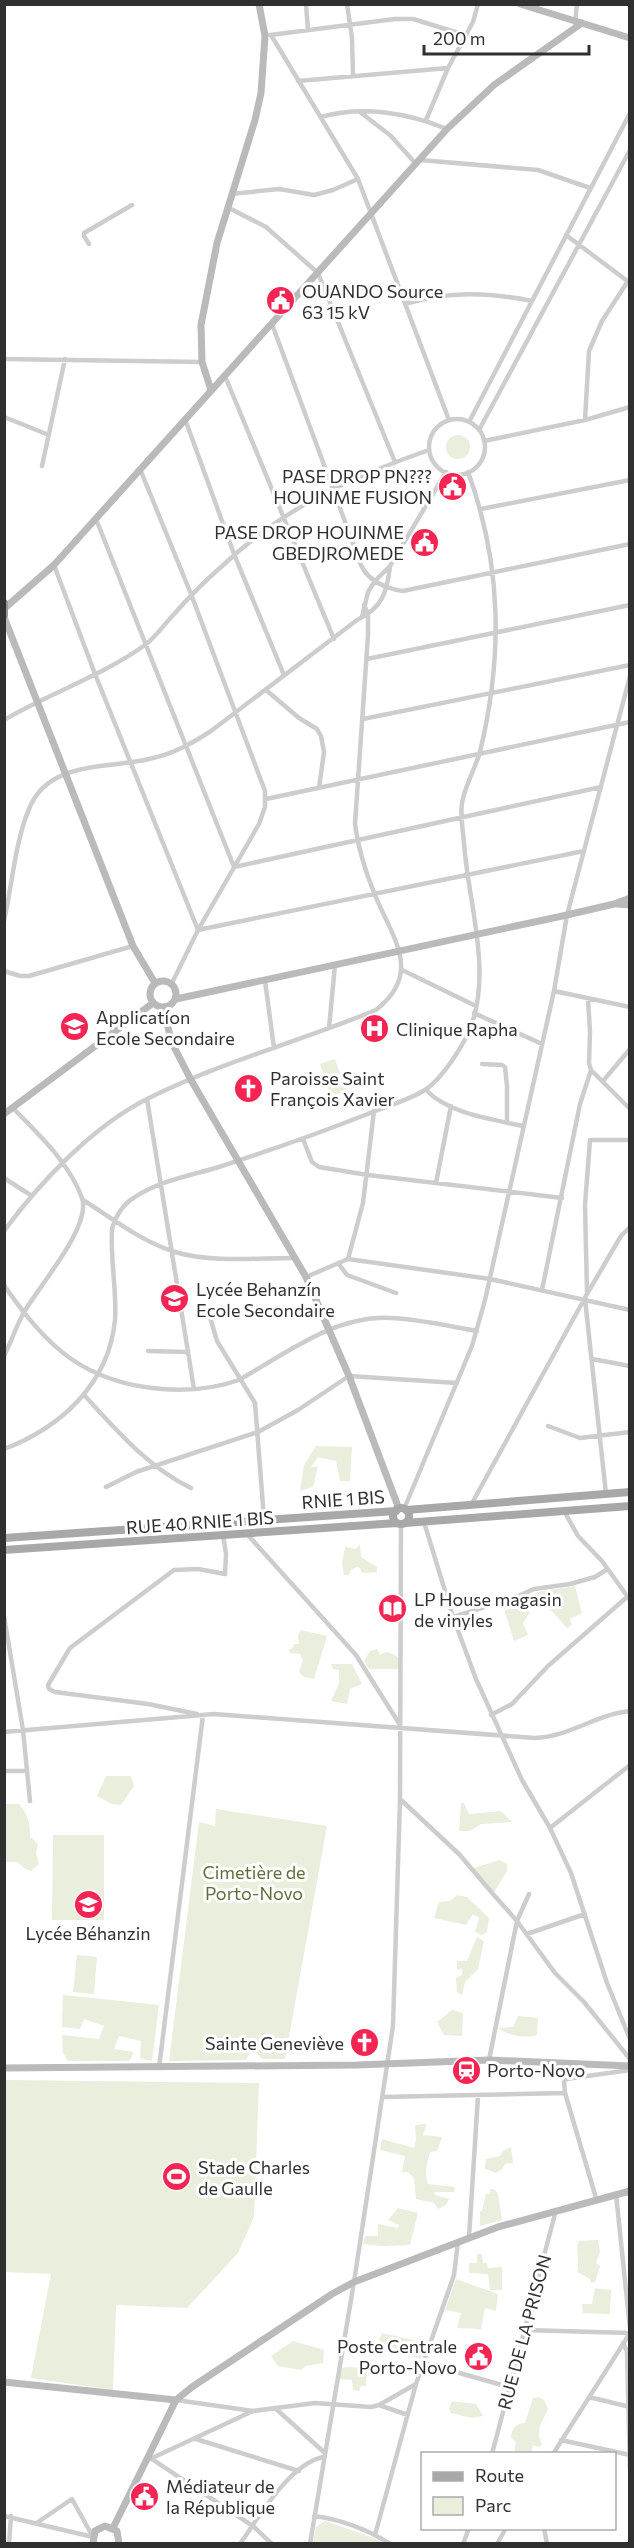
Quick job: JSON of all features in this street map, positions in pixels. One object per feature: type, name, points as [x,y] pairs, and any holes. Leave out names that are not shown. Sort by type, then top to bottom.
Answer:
[{"type":"main road","points":[[401,1509],[409,1517],[401,1524],[394,1518],[401,1509],[630,1492]]},
{"type":"main road","name":"RUE 40 RNIE 1 BIS","points":[[4,1550],[401,1524],[630,1506]]},
{"type":"main road","name":"RNIE 1 BIS","points":[[4,1538],[401,1509]]},
{"type":"street","points":[[259,4],[268,35],[358,179],[449,420]]},
{"type":"street","points":[[306,4],[308,30]]},
{"type":"street","points":[[347,4],[352,38],[353,76]]},
{"type":"street","points":[[426,120],[448,68],[473,22],[478,4]]},
{"type":"street","points":[[520,4],[577,25],[630,39]]},
{"type":"street","points":[[577,4],[577,25]]},
{"type":"street","points":[[268,35],[413,19],[465,35]]},
{"type":"street","points":[[155,983],[133,945],[37,700],[5,611],[54,565],[447,129],[494,84],[577,25]]},
{"type":"street","points":[[211,390],[202,362],[201,325],[227,207],[255,120],[268,35]]},
{"type":"street","points":[[298,81],[448,68]]},
{"type":"street","points":[[321,117],[358,111],[426,120],[447,129]]},
{"type":"street","points":[[358,111],[379,126],[418,162],[538,170],[591,188]]},
{"type":"street","points":[[469,422],[630,113]]},
{"type":"street","points":[[480,430],[630,150]]},
{"type":"street","points":[[231,194],[279,189],[314,195],[358,179]]},
{"type":"street","points":[[89,244],[84,233],[132,205]]},
{"type":"street","points":[[227,207],[266,227],[318,273],[396,462]]},
{"type":"street","points":[[566,235],[629,282],[602,321],[589,351],[585,420]]},
{"type":"street","points":[[405,304],[476,293],[498,294],[532,301]]},
{"type":"street","points":[[272,324],[364,571],[375,581],[403,591],[630,544]]},
{"type":"street","points":[[4,359],[202,362]]},
{"type":"street","points":[[42,466],[66,359]]},
{"type":"street","points":[[225,376],[334,639]]},
{"type":"street","points":[[484,441],[585,420],[630,407]]},
{"type":"street","points":[[4,417],[49,435]]},
{"type":"street","points":[[185,419],[234,554],[284,675]]},
{"type":"street","points":[[449,420],[469,422],[480,430],[485,449],[480,463],[468,472],[453,474],[438,467],[429,450],[436,429],[449,420]]},
{"type":"street","points":[[4,720],[37,700],[95,674],[146,644],[191,594],[234,554],[283,517],[333,487],[429,450]]},
{"type":"street","points":[[140,468],[191,594],[266,798],[259,824],[198,930],[172,983]]},
{"type":"street","points":[[362,617],[364,605],[375,581],[390,566],[446,472]]},
{"type":"street","points":[[4,1449],[44,1431],[85,1396],[97,1374],[107,1351],[115,1318],[112,1239],[115,1219],[129,1201],[162,1185],[303,1139],[426,1089],[455,1056],[465,1039],[476,1006],[480,970],[466,875],[462,817],[465,792],[479,755],[492,693],[497,633],[497,605],[481,508],[468,472]]},
{"type":"street","points":[[481,508],[630,480]]},
{"type":"street","points":[[96,518],[234,867]]},
{"type":"street","points":[[54,565],[95,674],[198,930]]},
{"type":"street","points":[[4,921],[28,810],[42,788],[66,774],[81,769],[157,758],[186,747],[236,714],[284,675],[380,604],[387,586],[390,566]]},
{"type":"street","points":[[4,1231],[63,1163],[117,1118],[147,1099],[375,1010],[386,1002],[397,988],[402,970],[401,951],[375,894],[357,840],[355,812],[367,659],[368,614],[364,605]]},
{"type":"street","points":[[367,659],[630,605]]},
{"type":"street","points":[[363,719],[630,665]]},
{"type":"street","points":[[401,1509],[457,1383],[477,1331],[554,991],[567,915],[630,676]]},
{"type":"street","points":[[266,690],[298,718],[317,729],[321,736],[324,752],[319,788]]},
{"type":"street","points":[[266,798],[630,722]]},
{"type":"street","points":[[234,867],[601,787]]},
{"type":"street","points":[[198,930],[584,851]]},
{"type":"street","points":[[155,983],[150,995],[153,1003],[163,1008],[168,1007],[176,999],[567,915],[630,898]]},
{"type":"street","points":[[614,904],[630,905]]},
{"type":"street","points":[[4,971],[20,976],[29,975],[133,945]]},
{"type":"street","points":[[329,1028],[335,965]]},
{"type":"street","points":[[402,970],[476,1006]]},
{"type":"street","points":[[155,983],[165,981],[172,983],[177,990],[176,999]]},
{"type":"street","points":[[265,981],[274,1048]]},
{"type":"street","points":[[554,991],[630,1007]]},
{"type":"street","points":[[588,999],[591,1070],[630,1109]]},
{"type":"street","points":[[4,1114],[153,1003]]},
{"type":"street","points":[[163,1008],[172,1043],[191,1080],[306,1277],[330,1329],[401,1509]]},
{"type":"street","points":[[474,1013],[542,1044]]},
{"type":"street","points":[[603,1082],[616,1063],[630,1049]]},
{"type":"street","points":[[483,1064],[505,1067],[507,1123]]},
{"type":"street","points":[[542,1290],[580,1104],[591,1070]]},
{"type":"street","points":[[426,1089],[433,1097],[451,1106],[523,1126]]},
{"type":"street","points":[[147,1099],[194,1389]]},
{"type":"street","points":[[436,1183],[451,1106]]},
{"type":"street","points":[[13,1108],[63,1163],[83,1200],[146,1239],[172,1251],[202,1257],[295,1258]]},
{"type":"street","points":[[348,1259],[368,1176],[374,1111]]},
{"type":"street","points":[[303,1139],[315,1166],[368,1176],[562,1198]]},
{"type":"street","points":[[606,1494],[586,1296],[585,1205],[590,1140],[630,1140]]},
{"type":"street","points":[[4,1178],[32,1196]]},
{"type":"street","points":[[4,1356],[24,1313],[69,1246],[80,1219],[83,1200]]},
{"type":"street","points":[[471,1505],[586,1296],[621,1236],[630,1227]]},
{"type":"street","points":[[306,1277],[348,1259],[490,1279],[586,1296],[630,1310]]},
{"type":"street","points":[[338,1263],[347,1275],[396,1293]]},
{"type":"street","points":[[4,1285],[24,1313],[57,1348],[97,1374],[122,1383],[145,1387],[210,1388],[239,1380],[330,1329],[355,1321],[389,1318],[477,1331]]},
{"type":"street","points":[[210,1317],[217,1341],[255,1403],[264,1519]]},
{"type":"street","points":[[148,1351],[188,1352]]},
{"type":"street","points":[[592,1359],[630,1366]]},
{"type":"street","points":[[105,1487],[126,1476],[258,1432],[298,1410],[349,1376],[457,1383]]},
{"type":"street","points":[[85,1396],[155,1467],[191,1488]]},
{"type":"street","points":[[548,1426],[580,1438],[630,1432]]},
{"type":"street","points":[[491,1715],[512,1704],[548,1666],[628,1598],[606,1570],[602,1561],[578,1536],[564,1511]]},
{"type":"street","points":[[424,1522],[453,1617],[491,1715],[571,1873],[607,1983],[630,2039]]},
{"type":"street","points":[[310,2544],[383,2097],[396,1993],[401,1728],[401,1524]]},
{"type":"street","points":[[246,1533],[356,1655],[401,1728]]},
{"type":"street","points":[[223,1535],[226,1554],[225,1574],[198,1569],[174,1570],[70,1648],[48,1685],[48,1689],[55,1692],[148,1704],[202,1715],[501,1736],[549,1737],[614,1714],[630,1711]]},
{"type":"street","points":[[453,1617],[534,1589],[570,1584],[595,1577],[606,1570]]},
{"type":"street","points":[[4,1616],[23,1730],[30,1801]]},
{"type":"street","points":[[4,1663],[12,1662]]},
{"type":"street","points":[[4,1732],[202,1715]]},
{"type":"street","points":[[159,2068],[202,1715]]},
{"type":"street","points":[[550,1828],[630,1765]]},
{"type":"street","points":[[4,1771],[27,1770]]},
{"type":"street","points":[[400,1799],[459,1854],[517,1921],[555,1973],[584,2002],[630,2060],[614,2064]]},
{"type":"street","points":[[489,2060],[517,1921],[529,1894]]},
{"type":"street","points":[[526,1934],[585,1914]]},
{"type":"street","points":[[4,2068],[159,2068],[489,2060],[614,2064],[630,2068]]},
{"type":"street","points":[[597,2198],[563,2085],[566,2079],[630,2068]]},
{"type":"street","points":[[383,2097],[565,2093]]},
{"type":"street","points":[[469,2237],[478,2096]]},
{"type":"street","points":[[113,2528],[149,2459],[176,2400],[332,2294],[354,2282],[469,2237],[597,2198],[630,2191]]},
{"type":"street","points":[[554,2452],[630,2332],[616,2194]]},
{"type":"street","name":"RUE DE LA PRISON","points":[[493,2452],[556,2210]]},
{"type":"street","points":[[375,2535],[416,2384],[454,2275],[458,2242]]},
{"type":"street","points":[[524,2330],[630,2332]]},
{"type":"street","points":[[623,2343],[627,2351],[630,2470]]},
{"type":"street","points":[[424,2363],[509,2387]]},
{"type":"street","points":[[4,2382],[176,2400],[253,2411],[307,2403],[333,2403],[359,2407],[379,2405],[416,2384]]},
{"type":"street","points":[[589,2397],[629,2407]]},
{"type":"street","points":[[379,2405],[408,2415]]},
{"type":"street","points":[[275,2408],[324,2455]]},
{"type":"street","points":[[149,2459],[253,2411]]},
{"type":"street","points":[[196,2439],[299,2471]]},
{"type":"street","points":[[561,2440],[615,2452]]},
{"type":"street","points":[[240,2544],[278,2491],[310,2462],[324,2455]]},
{"type":"street","points":[[149,2459],[253,2526],[272,2544]]},
{"type":"street","points":[[38,2522],[72,2499],[93,2540]]},
{"type":"street","points":[[4,2516],[38,2522],[93,2540]]},
{"type":"street","points":[[9,2544],[12,2516]]},
{"type":"street","points":[[315,2516],[328,2518],[375,2535],[390,2544]]},
{"type":"street","points":[[93,2540],[101,2527],[113,2528],[119,2535],[119,2544]]},
{"type":"street","points":[[463,2544],[469,2530]]},
{"type":"street","points":[[497,2544],[505,2530]]},
{"type":"green space","points":[[458,435],[467,438],[470,447],[467,456],[458,459],[449,456],[446,447],[449,438]]},
{"type":"green space","points":[[335,1059],[346,1091],[331,1096],[320,1064]]},
{"type":"green space","points":[[316,1446],[352,1447],[350,1481],[340,1481],[336,1461],[318,1457],[311,1467],[318,1467],[313,1487],[300,1491],[304,1465]]},
{"type":"green space","points":[[360,1545],[361,1557],[377,1567],[377,1572],[362,1573],[360,1568],[356,1567],[349,1575],[344,1575],[342,1563],[345,1547],[355,1549]]},
{"type":"green space","points":[[575,1586],[582,1613],[570,1619],[572,1625],[567,1628],[536,1594]]},
{"type":"green space","points":[[511,1601],[522,1605],[530,1612],[523,1623],[528,1635],[514,1641],[505,1612]]},
{"type":"green space","points":[[301,1630],[327,1636],[314,1679],[304,1677],[299,1672],[303,1660],[300,1654],[290,1653],[288,1650],[293,1648],[294,1644],[299,1644],[298,1635]]},
{"type":"green space","points":[[377,1649],[380,1655],[386,1652],[394,1654],[401,1660],[401,1669],[369,1669],[364,1661],[370,1651]]},
{"type":"green space","points":[[331,1664],[352,1664],[362,1684],[350,1689],[347,1704],[331,1701],[339,1683],[339,1670],[333,1669]]},
{"type":"green space","points":[[106,1776],[131,1776],[134,1786],[121,1805],[112,1804],[97,1796]]},
{"type":"green space","points":[[461,1803],[464,1803],[469,1814],[501,1811],[512,1822],[481,1824],[470,1831],[459,1831]]},
{"type":"green space","points":[[5,1804],[19,1804],[28,1819],[30,1837],[38,1844],[36,1853],[39,1864],[31,1871],[17,1862],[5,1862]]},
{"type":"green space","name":"Cimetière de Porto-Novo","points":[[216,1809],[327,1826],[285,2059],[262,2059],[255,2051],[250,2052],[246,2060],[169,2061],[199,1822],[215,1826]]},
{"type":"green space","points":[[53,1835],[104,1835],[104,1920],[52,1920]]},
{"type":"green space","points":[[499,1860],[507,1864],[507,1871],[493,1894],[474,1868]]},
{"type":"green space","points":[[457,1895],[467,1897],[489,1918],[487,1932],[482,1935],[475,1932],[479,1918],[473,1914],[466,1925],[434,1918],[439,1902],[450,1901]]},
{"type":"green space","points":[[477,1937],[484,1941],[478,1969],[465,1982],[462,1995],[457,1993],[456,1978],[462,1975],[462,1969],[457,1970],[457,1961],[467,1961]]},
{"type":"green space","points":[[77,1955],[97,1957],[94,1994],[73,1992]]},
{"type":"green space","points":[[63,1995],[159,2005],[152,2061],[140,2058],[141,2041],[119,2036],[114,2049],[134,2052],[129,2061],[68,2061],[63,2053],[62,2035],[99,2039],[104,2026],[84,2019],[80,2029],[62,2027]]},
{"type":"green space","points":[[452,2010],[463,2013],[462,2036],[444,2035],[437,2022]]},
{"type":"green space","points":[[518,2016],[538,2018],[537,2035],[517,2036],[498,2028],[513,2027]]},
{"type":"green space","points":[[5,2080],[259,2083],[254,2217],[238,2253],[187,2308],[116,2305],[113,2390],[31,2378],[51,2274],[5,2272]]},
{"type":"green space","points":[[427,2124],[423,2135],[442,2137],[437,2151],[430,2152],[426,2172],[428,2184],[455,2187],[454,2192],[434,2192],[435,2195],[449,2199],[446,2205],[438,2209],[434,2203],[416,2199],[414,2178],[408,2172],[402,2172],[405,2156],[380,2150],[382,2139],[414,2148],[415,2125]]},
{"type":"green space","points":[[511,2147],[513,2163],[505,2164],[496,2173],[485,2169],[486,2159],[500,2156],[503,2151]]},
{"type":"green space","points":[[490,2189],[494,2189],[498,2194],[502,2220],[480,2226],[480,2211],[482,2211],[486,2194],[490,2194]]},
{"type":"green space","points":[[398,2208],[418,2213],[410,2245],[363,2244],[365,2236],[378,2236],[378,2224],[398,2228],[399,2225],[388,2220]]},
{"type":"green space","points":[[598,2240],[600,2252],[596,2263],[600,2266],[595,2282],[591,2283],[590,2279],[577,2272],[578,2241]]},
{"type":"green space","points":[[477,2254],[482,2254],[483,2263],[487,2263],[488,2268],[502,2267],[502,2290],[490,2290],[488,2274],[469,2273],[469,2263],[477,2263]]},
{"type":"green space","points":[[456,2279],[498,2294],[496,2311],[485,2308],[481,2329],[457,2328],[461,2313],[445,2310]]},
{"type":"green space","points":[[595,2288],[611,2290],[610,2314],[583,2313],[582,2304],[592,2304]]},
{"type":"green space","points":[[382,2333],[426,2343],[421,2359],[377,2345]]},
{"type":"green space","points":[[293,2341],[324,2350],[323,2363],[306,2366],[301,2370],[278,2366],[271,2356]]},
{"type":"green space","points":[[341,2368],[367,2368],[366,2386],[361,2386],[359,2391],[353,2390],[352,2380],[339,2379]]},
{"type":"green space","points":[[539,2397],[544,2400],[548,2409],[539,2431],[542,2445],[539,2447],[533,2445],[531,2452],[514,2452],[516,2442],[511,2438],[513,2429],[525,2423],[533,2398]]},
{"type":"green space","points":[[452,2401],[476,2404],[483,2416],[472,2418],[451,2413],[449,2409]]},
{"type":"green space","points":[[325,2521],[383,2543],[313,2543],[316,2527]]},
{"type":"place","name":"OUANDO Source 63 15 kV","points":[[281,301]]},
{"type":"place","name":"PASE DROP PN??? HOUINME FUSION","points":[[453,486]]},
{"type":"place","name":"PASE DROP HOUINME GBEDJROMEDE","points":[[425,542]]},
{"type":"place","name":"Applicatíon Ecole Secondaire","points":[[75,1027]]},
{"type":"place","name":"Clinique Rapha","points":[[375,1029]]},
{"type":"place","name":"Paroisse Saint François Xavier","points":[[249,1088]]},
{"type":"place","name":"Lycée Behanzín Ecole Secondaire","points":[[175,1299]]},
{"type":"place","name":"LP House magasin de vinyles","points":[[393,1609]]},
{"type":"place","name":"Lycée Béhanzin","points":[[88,1904]]},
{"type":"place","name":"Sainte Geneviève","points":[[365,2043]]},
{"type":"place","name":"Porto-Novo","points":[[466,2070]]},
{"type":"place","name":"Stade Charles de Gaulle","points":[[177,2177]]},
{"type":"place","name":"Poste Centrale Porto-Novo","points":[[478,2356]]},
{"type":"place","name":"Médiateur de la République","points":[[145,2496]]}]
